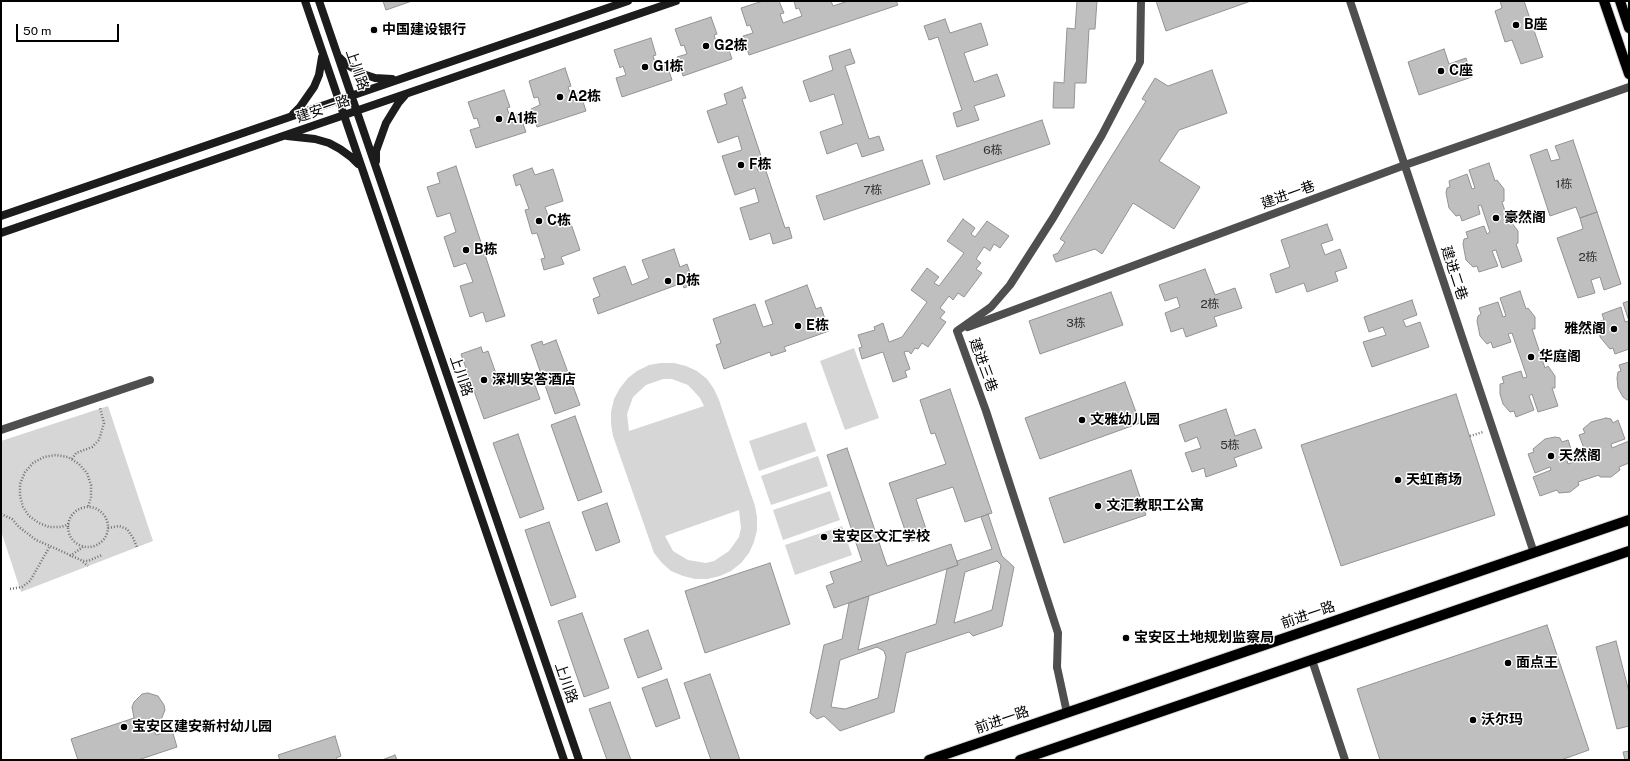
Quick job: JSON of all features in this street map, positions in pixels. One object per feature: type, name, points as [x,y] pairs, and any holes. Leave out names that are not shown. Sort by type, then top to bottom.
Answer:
[{"type":"main road","name":"上川路","points":[[304,1],[564,760]]},
{"type":"main road","name":"上川路","points":[[319,1],[579,760]]},
{"type":"main road","name":"建安一路","points":[[1,216],[628,1]]},
{"type":"main road","name":"建安一路","points":[[1,233],[676,1]]},
{"type":"main road","points":[[1604,1],[1629,74]]},
{"type":"main road","points":[[1620,1],[1629,28]]},
{"type":"main road","points":[[289,117],[300,107],[314,87],[321,66],[322,54]]},
{"type":"main road","points":[[338,54],[346,64],[363,74],[387,80],[399,79]]},
{"type":"main road","points":[[376,166],[376,151],[386,123],[399,102],[408,93]]},
{"type":"main road","points":[[282,136],[301,137],[329,144],[340,149],[351,157],[362,169]]},
{"type":"main road","name":"前进一路","points":[[929,760],[1629,520]]},
{"type":"main road","points":[[1020,760],[1629,551]]},
{"type":"street","name":"建进三巷","points":[[1067,713],[1057,667],[1058,634],[986,411],[957,331],[991,307],[1010,285],[1053,218],[1102,135],[1140,62],[1141,1]]},
{"type":"street","name":"建进二巷","points":[[1350,1],[1534,552]]},
{"type":"street","name":"建进一巷","points":[[957,331],[1405,165],[1629,87]]},
{"type":"street","points":[[1,430],[150,380]]},
{"type":"street","points":[[1312,660],[1345,760]]},
{"type":"path","points":[[72,459],[76,453],[92,447],[99,440],[104,423],[96,398]]},
{"type":"path","points":[[1470,436],[1492,429]]},
{"type":"path","points":[[68,524],[61,527],[49,527],[38,523],[29,516],[23,507],[20,496],[20,484],[25,472],[33,463],[44,457],[56,455],[72,459],[79,464],[87,473],[91,485],[91,497],[88,507]]},
{"type":"path","points":[[88,507],[100,511],[105,516],[108,528],[106,536],[102,542],[90,548],[83,547],[72,539],[69,534],[68,524],[76,511],[88,507]]},
{"type":"path","points":[[1,514],[12,519],[19,527],[36,540],[83,561],[88,566]]},
{"type":"path","points":[[108,528],[119,526],[127,529],[137,548]]},
{"type":"path","points":[[10,589],[22,586],[30,581],[50,546]]},
{"type":"path","points":[[70,556],[83,547]]},
{"type":"path","points":[[83,561],[88,561],[102,555]]},
{"type":"shaded area","points":[[854,348],[879,418],[845,430],[820,361]]},
{"type":"shaded area","points":[[674,363],[697,371],[707,379],[719,400],[755,506],[757,530],[749,553],[741,563],[731,571],[720,576],[707,579],[695,579],[683,576],[671,571],[654,553],[613,436],[611,412],[614,399],[628,378],[637,371],[649,365]],"holes":[[[663,379],[672,379],[688,385],[700,398],[704,406],[629,431],[627,414],[633,397],[646,385]],[[739,510],[741,528],[739,537],[729,551],[714,561],[706,563],[688,560],[673,551],[665,536]]]},
{"type":"shaded area","points":[[108,406],[153,541],[21,592],[1,531],[1,441]]},
{"type":"shaded area","points":[[806,422],[816,451],[759,471],[749,441]]},
{"type":"shaded area","points":[[818,456],[828,486],[771,505],[761,476]]},
{"type":"shaded area","points":[[830,491],[840,520],[783,540],[773,510]]},
{"type":"shaded area","points":[[842,526],[852,555],[795,575],[785,545]]},
{"type":"building","points":[[383,1],[412,1],[386,10]]},
{"type":"building","points":[[763,1],[779,1],[784,13],[780,14],[783,23],[802,16],[799,8],[796,9],[794,1],[831,1],[833,6],[848,1],[896,1],[898,5],[749,55],[743,36],[753,33],[750,25],[747,26],[741,8]]},
{"type":"building","points":[[1077,1],[1097,1],[1095,29],[1089,29],[1086,83],[1075,83],[1074,108],[1053,108],[1054,82],[1064,83],[1067,28],[1075,29]]},
{"type":"building","points":[[1156,1],[1251,1],[1166,31]]},
{"type":"building","name":"B座","points":[[1500,1],[1524,1],[1543,57],[1521,64],[1512,40],[1505,42],[1495,11],[1502,8]]},
{"type":"building","name":"G2栋","points":[[711,17],[717,34],[714,35],[717,44],[726,41],[732,59],[683,76],[677,57],[687,54],[684,45],[681,46],[675,29]]},
{"type":"building","points":[[945,19],[950,33],[981,23],[988,45],[964,53],[974,82],[997,74],[1005,96],[974,106],[979,120],[957,127],[953,113],[962,110],[938,37],[929,40],[924,26]]},
{"type":"building","name":"G1栋","points":[[651,38],[656,55],[653,56],[656,65],[666,62],[672,80],[622,97],[616,78],[626,75],[623,66],[620,68],[614,50]]},
{"type":"building","points":[[850,49],[855,63],[845,66],[869,139],[879,136],[884,150],[862,157],[857,143],[827,154],[820,132],[843,124],[834,94],[810,102],[803,81],[833,70],[829,56]]},
{"type":"building","name":"C座","points":[[1444,49],[1449,64],[1466,58],[1472,77],[1419,95],[1408,62]]},
{"type":"building","name":"A2栋","points":[[565,68],[571,86],[568,87],[571,95],[580,92],[586,111],[537,127],[531,109],[540,105],[538,97],[534,98],[529,81]]},
{"type":"building","points":[[1212,70],[1227,113],[1179,130],[1159,161],[1200,187],[1174,229],[1133,203],[1102,254],[1095,249],[1056,262],[1053,255],[1058,253],[1065,242],[1060,239],[1146,101],[1142,99],[1155,78],[1168,86]]},
{"type":"building","name":"F栋","points":[[742,87],[746,98],[742,99],[762,159],[755,161],[758,171],[765,168],[785,228],[789,227],[792,238],[773,244],[770,233],[750,240],[740,208],[759,202],[755,188],[735,195],[722,156],[742,150],[738,136],[718,143],[707,111],[727,104],[724,94]]},
{"type":"building","name":"A1栋","points":[[504,90],[510,107],[507,108],[510,117],[519,113],[526,132],[476,148],[470,130],[480,127],[477,118],[474,119],[468,102]]},
{"type":"building","points":[[1042,120],[1050,144],[944,180],[936,156]]},
{"type":"building","points":[[1573,140],[1597,212],[1580,218],[1576,207],[1550,216],[1530,155],[1547,149],[1551,161],[1560,159],[1555,146]]},
{"type":"building","points":[[922,160],[930,184],[824,220],[816,196]]},
{"type":"building","name":"豪然阁","points":[[1489,163],[1495,181],[1497,180],[1504,189],[1504,201],[1502,202],[1509,223],[1511,222],[1518,231],[1518,243],[1516,244],[1522,261],[1502,268],[1496,250],[1492,251],[1498,266],[1479,272],[1477,266],[1473,267],[1466,260],[1463,244],[1464,239],[1468,238],[1466,232],[1484,226],[1487,234],[1490,232],[1481,205],[1478,206],[1480,214],[1462,221],[1460,215],[1456,216],[1449,208],[1446,193],[1447,188],[1450,187],[1449,181],[1467,174],[1472,189],[1475,188],[1469,170]]},
{"type":"building","name":"B栋","points":[[456,166],[505,316],[486,322],[483,312],[470,317],[460,286],[473,282],[466,263],[454,267],[444,237],[456,232],[450,213],[437,217],[427,187],[440,183],[437,173]]},
{"type":"building","name":"C栋","points":[[532,168],[535,175],[553,169],[563,201],[545,207],[551,224],[569,218],[580,250],[561,257],[564,264],[544,270],[541,259],[545,258],[537,233],[532,234],[525,210],[529,209],[520,184],[516,186],[513,175]]},
{"type":"building","points":[[1597,212],[1621,284],[1604,290],[1600,277],[1591,280],[1595,293],[1578,298],[1557,238],[1583,229],[1580,218]]},
{"type":"building","points":[[963,219],[975,228],[971,234],[975,237],[987,221],[1009,236],[1000,248],[994,244],[990,251],[984,247],[976,259],[981,263],[976,269],[982,273],[964,297],[958,293],[953,300],[949,296],[940,308],[945,312],[940,318],[946,322],[928,347],[922,343],[918,349],[915,348],[911,354],[908,351],[904,352],[910,369],[905,371],[907,377],[893,382],[883,352],[862,359],[859,348],[862,347],[858,335],[875,330],[874,327],[883,323],[889,342],[902,337],[927,302],[911,290],[927,268],[939,277],[934,283],[939,286],[964,253],[947,241]]},
{"type":"building","points":[[1327,224],[1333,240],[1321,244],[1325,255],[1340,249],[1347,268],[1335,272],[1338,281],[1307,292],[1304,283],[1276,293],[1270,274],[1290,267],[1281,240]]},
{"type":"building","name":"D栋","points":[[674,249],[680,267],[687,264],[694,284],[684,288],[682,283],[598,314],[593,299],[600,296],[593,278],[625,266],[632,285],[649,278],[642,260]]},
{"type":"building","points":[[1205,269],[1215,295],[1235,288],[1242,308],[1214,317],[1217,326],[1186,337],[1183,328],[1171,332],[1165,313],[1180,307],[1177,297],[1165,301],[1159,285]]},
{"type":"building","name":"E栋","points":[[807,285],[816,309],[821,307],[829,331],[784,347],[786,351],[771,356],[770,352],[724,369],[716,345],[721,343],[713,319],[755,304],[763,327],[773,324],[765,301]]},
{"type":"building","name":"华庭阁","points":[[1520,291],[1526,309],[1528,308],[1535,317],[1535,329],[1532,329],[1545,368],[1548,366],[1555,376],[1555,388],[1552,388],[1558,406],[1538,412],[1532,394],[1529,396],[1534,410],[1516,417],[1514,411],[1510,412],[1503,404],[1500,394],[1500,384],[1504,383],[1502,377],[1521,371],[1523,378],[1527,377],[1512,333],[1508,334],[1511,342],[1493,348],[1491,342],[1487,344],[1480,336],[1477,321],[1478,316],[1481,314],[1479,308],[1498,302],[1503,317],[1506,316],[1500,298]]},
{"type":"building","points":[[1111,292],[1123,325],[1040,354],[1029,321]]},
{"type":"building","points":[[1412,300],[1417,315],[1403,320],[1406,327],[1420,322],[1429,347],[1372,367],[1363,342],[1386,335],[1383,327],[1369,332],[1364,317]]},
{"type":"building","points":[[1629,301],[1629,321],[1623,303]]},
{"type":"building","name":"雅然阁","points":[[1621,307],[1625,322],[1629,321],[1629,349],[1615,354],[1613,348],[1610,349],[1600,337],[1600,321],[1604,320],[1602,314]]},
{"type":"building","points":[[556,340],[580,405],[555,414],[531,345],[542,341],[543,345]]},
{"type":"building","name":"深圳安答酒店","points":[[481,347],[483,353],[488,351],[500,385],[531,374],[540,399],[484,419],[461,354]]},
{"type":"building","name":"雅然阁","points":[[1629,362],[1629,400],[1627,400],[1623,397],[1618,388],[1617,378],[1618,372],[1621,371],[1619,365]]},
{"type":"building","name":"文雅幼儿园","points":[[1125,382],[1140,423],[1040,459],[1025,418]]},
{"type":"building","points":[[950,389],[992,513],[965,522],[953,487],[916,499],[928,535],[909,542],[889,483],[946,464],[935,433],[931,434],[920,400]]},
{"type":"building","name":"天虹商场","points":[[1456,394],[1495,515],[1341,566],[1301,445]]},
{"type":"building","points":[[1226,409],[1235,436],[1255,429],[1262,448],[1234,458],[1237,466],[1206,477],[1204,468],[1192,472],[1185,453],[1201,448],[1197,437],[1185,442],[1179,425]]},
{"type":"building","points":[[575,416],[602,492],[578,501],[551,425]]},
{"type":"building","name":"天然阁","points":[[1606,418],[1611,419],[1613,423],[1618,420],[1625,439],[1611,444],[1612,448],[1629,441],[1629,463],[1619,467],[1620,470],[1611,477],[1600,477],[1599,475],[1578,482],[1579,485],[1570,492],[1559,493],[1557,490],[1540,496],[1533,477],[1551,470],[1550,467],[1535,473],[1528,454],[1534,452],[1533,449],[1545,439],[1555,437],[1560,438],[1562,442],[1568,440],[1574,458],[1567,461],[1568,464],[1595,454],[1594,451],[1586,454],[1579,435],[1585,433],[1583,429],[1591,422]]},
{"type":"building","points":[[518,434],[544,509],[520,518],[493,443]]},
{"type":"building","points":[[847,448],[887,566],[951,544],[958,565],[834,608],[826,586],[834,583],[830,572],[862,561],[827,455]]},
{"type":"building","name":"文汇教职工公寓","points":[[1131,470],[1146,515],[1064,543],[1049,498]]},
{"type":"building","points":[[607,503],[620,542],[596,551],[582,512]]},
{"type":"building","points":[[988,514],[1002,556],[1014,567],[1002,626],[973,636],[969,632],[906,653],[894,712],[840,731],[824,716],[817,719],[810,713],[824,645],[842,639],[849,603],[869,596],[858,650],[936,624],[947,569],[958,565],[957,561],[992,549],[981,517]],"holes":[[[997,561],[1001,565],[992,610],[954,623],[965,572]],[[877,647],[884,651],[886,657],[878,698],[845,709],[831,707],[840,660]]]},
{"type":"building","points":[[549,522],[576,597],[551,606],[525,530]]},
{"type":"building","points":[[770,563],[790,624],[705,653],[685,591]]},
{"type":"building","points":[[582,613],[609,688],[584,697],[558,621]]},
{"type":"building","name":"沃尔玛","points":[[1547,625],[1589,750],[1561,760],[1380,760],[1357,689]]},
{"type":"building","points":[[648,630],[662,669],[638,678],[624,639]]},
{"type":"building","points":[[1616,641],[1629,692],[1629,726],[1617,729],[1596,647]]},
{"type":"building","points":[[710,674],[740,760],[711,760],[684,683]]},
{"type":"building","points":[[667,679],[680,718],[656,727],[642,688]]},
{"type":"building","points":[[148,693],[158,696],[164,705],[165,710],[161,720],[152,726],[156,735],[172,730],[177,747],[138,760],[78,760],[71,739],[134,718],[132,707],[134,702],[142,694]]},
{"type":"building","points":[[610,702],[631,760],[607,760],[589,709]]},
{"type":"building","points":[[335,736],[341,756],[336,758],[337,760],[280,760],[278,755]]},
{"type":"building","points":[[1629,751],[1629,760],[1625,760],[1623,752]]},
{"type":"building","points":[[395,755],[397,760],[382,760]]},
{"type":"place","name":"B座","points":[[1516,25]]},
{"type":"place","name":"中国建设银行","points":[[374,30]]},
{"type":"place","name":"G2栋","points":[[706,46]]},
{"type":"place","name":"G1栋","points":[[645,67]]},
{"type":"place","name":"C座","points":[[1441,71]]},
{"type":"place","name":"A2栋","points":[[560,97]]},
{"type":"place","name":"A1栋","points":[[499,119]]},
{"type":"place","name":"F栋","points":[[741,165]]},
{"type":"place","name":"豪然阁","points":[[1496,218]]},
{"type":"place","name":"C栋","points":[[539,221]]},
{"type":"place","name":"B栋","points":[[466,250]]},
{"type":"place","name":"D栋","points":[[668,281]]},
{"type":"place","name":"E栋","points":[[798,326]]},
{"type":"place","name":"雅然阁","points":[[1614,329]]},
{"type":"place","name":"华庭阁","points":[[1531,357]]},
{"type":"place","name":"深圳安答酒店","points":[[484,380]]},
{"type":"place","name":"文雅幼儿园","points":[[1082,420]]},
{"type":"place","name":"天然阁","points":[[1551,456]]},
{"type":"place","name":"天虹商场","points":[[1398,480]]},
{"type":"place","name":"文汇教职工公寓","points":[[1098,506]]},
{"type":"place","name":"宝安区文汇学校","points":[[824,537]]},
{"type":"place","name":"宝安区土地规划监察局","points":[[1126,638]]},
{"type":"place","name":"面点王","points":[[1508,663]]},
{"type":"place","name":"沃尔玛","points":[[1473,720]]},
{"type":"place","name":"宝安区建安新村幼儿园","points":[[124,727]]}]
